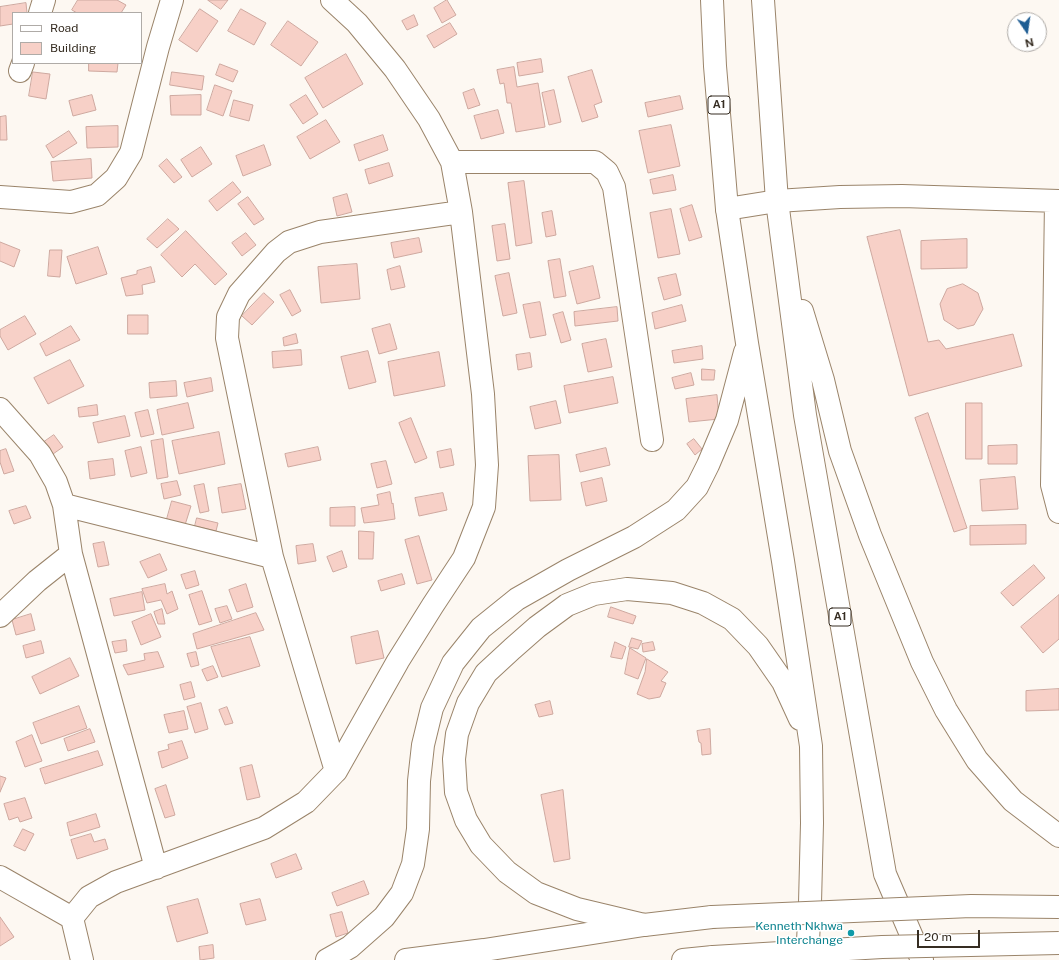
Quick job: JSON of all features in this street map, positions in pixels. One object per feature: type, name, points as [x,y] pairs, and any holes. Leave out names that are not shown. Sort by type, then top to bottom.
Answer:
[{"type":"main road","points":[[40,12],[44,0]]},
{"type":"main road","points":[[0,197],[71,202],[97,195],[116,178],[130,153],[172,0]]},
{"type":"main road","points":[[72,918],[89,897],[116,882],[264,828],[306,802],[336,771],[398,661],[464,558],[484,507],[487,465],[483,394],[461,212],[452,162],[429,119],[395,69],[356,23],[332,0]]},
{"type":"main road","name":"A1","points":[[712,0],[727,209],[811,746],[812,823],[810,903],[806,960]]},
{"type":"main road","name":"A1","points":[[763,0],[777,201],[805,415],[885,874],[922,960]]},
{"type":"main road","points":[[452,162],[595,162],[607,172],[614,186],[652,440]]},
{"type":"main road","points":[[727,209],[777,201],[840,197],[902,196],[1058,201],[1052,485],[1059,512]]},
{"type":"main road","points":[[336,771],[272,557],[227,338],[228,317],[239,294],[276,252],[289,242],[320,232],[461,212]]},
{"type":"main road","points":[[786,266],[803,312],[823,380],[840,451],[870,535],[922,662],[946,710],[977,760],[1013,801],[1059,836]]},
{"type":"main road","points":[[327,960],[350,947],[384,917],[402,892],[413,864],[418,829],[419,781],[423,745],[432,708],[453,663],[481,628],[517,599],[568,570],[634,537],[676,510],[697,487],[708,466],[727,420],[747,343]]},
{"type":"main road","points":[[2,413],[40,454],[56,482],[64,505],[71,554],[156,868]]},
{"type":"main road","points":[[64,505],[272,557]]},
{"type":"main road","points":[[0,616],[37,581],[71,554]]},
{"type":"main road","points":[[644,924],[576,909],[536,893],[507,872],[481,845],[466,820],[456,792],[454,759],[457,734],[468,703],[486,673],[537,627],[567,605],[594,594],[627,589],[672,593],[703,603],[732,619],[758,646],[783,682],[811,746]]},
{"type":"main road","points":[[0,877],[72,918],[82,960]]},
{"type":"main road","points":[[406,960],[484,950],[644,924],[720,916],[971,906],[1059,907]]},
{"type":"main road","points":[[682,960],[882,947],[1059,943]]},
{"type":"building","points":[[78,0],[117,0],[126,5],[122,12],[75,12],[72,10]]},
{"type":"building","points":[[208,0],[228,0],[221,9]]},
{"type":"building","points":[[447,0],[456,15],[442,23],[434,8]]},
{"type":"building","points":[[26,3],[27,12],[12,12],[12,24],[0,26],[0,7]]},
{"type":"building","points":[[200,9],[218,21],[197,52],[179,40]]},
{"type":"building","points":[[241,9],[266,23],[254,45],[228,31]]},
{"type":"building","points":[[414,15],[418,25],[407,30],[402,21]]},
{"type":"building","points":[[288,21],[318,42],[301,66],[271,45]]},
{"type":"building","points":[[450,23],[457,34],[434,48],[427,36]]},
{"type":"building","points":[[346,54],[363,84],[323,108],[305,78]]},
{"type":"building","points":[[541,59],[543,72],[519,76],[517,63]]},
{"type":"building","points":[[89,64],[118,64],[117,72],[89,71]]},
{"type":"building","points":[[220,64],[238,71],[233,82],[216,75]]},
{"type":"building","points":[[514,67],[517,87],[538,83],[545,127],[516,132],[511,103],[507,103],[504,83],[500,84],[497,70]]},
{"type":"building","points":[[592,70],[602,102],[594,105],[598,117],[582,122],[568,77]]},
{"type":"building","points":[[33,72],[50,74],[46,99],[29,96]]},
{"type":"building","points":[[172,72],[204,76],[202,90],[170,85]]},
{"type":"building","points":[[215,85],[232,91],[223,116],[207,110]]},
{"type":"building","points":[[474,89],[480,105],[468,109],[463,93]]},
{"type":"building","points":[[554,90],[561,122],[549,125],[542,93]]},
{"type":"building","points":[[92,95],[96,110],[73,116],[69,101]]},
{"type":"building","points":[[201,95],[201,115],[171,115],[170,96]]},
{"type":"building","points":[[306,95],[318,114],[303,124],[290,105]]},
{"type":"building","points":[[680,96],[683,109],[648,117],[645,103]]},
{"type":"building","points":[[234,100],[253,105],[249,121],[230,116]]},
{"type":"building","points":[[498,110],[504,133],[481,139],[474,116]]},
{"type":"building","points":[[6,116],[7,140],[0,140],[0,117]]},
{"type":"building","points":[[326,120],[340,142],[310,159],[297,137]]},
{"type":"building","points":[[671,125],[680,166],[648,173],[639,131]]},
{"type":"building","points":[[118,126],[118,147],[87,148],[86,127]]},
{"type":"building","points":[[69,131],[77,143],[53,158],[46,146]]},
{"type":"building","points":[[383,135],[388,150],[359,161],[354,145]]},
{"type":"building","points":[[264,145],[271,165],[243,176],[236,156]]},
{"type":"building","points":[[201,147],[212,164],[192,177],[181,160]]},
{"type":"building","points":[[91,159],[92,178],[53,181],[51,162]]},
{"type":"building","points":[[167,159],[182,177],[174,183],[159,166]]},
{"type":"building","points":[[389,163],[393,176],[369,184],[365,170]]},
{"type":"building","points":[[673,175],[676,190],[653,194],[650,180]]},
{"type":"building","points":[[524,181],[532,243],[516,246],[508,183]]},
{"type":"building","points":[[233,182],[241,192],[217,211],[209,201]]},
{"type":"building","points":[[347,194],[352,212],[337,216],[333,198]]},
{"type":"building","points":[[248,197],[264,219],[254,225],[238,204]]},
{"type":"building","points":[[692,205],[702,237],[689,241],[680,209]]},
{"type":"building","points":[[671,209],[680,254],[658,258],[650,213]]},
{"type":"building","points":[[552,211],[556,235],[546,237],[542,213]]},
{"type":"building","points":[[168,219],[179,229],[157,248],[147,239]]},
{"type":"building","points":[[505,224],[510,259],[497,261],[492,226]]},
{"type":"building","points":[[900,230],[928,342],[939,340],[946,349],[1013,334],[1022,366],[909,396],[867,237]]},
{"type":"building","points":[[186,231],[227,274],[215,285],[195,264],[182,277],[161,255]]},
{"type":"building","points":[[246,233],[256,245],[242,256],[232,243]]},
{"type":"building","points":[[419,238],[422,252],[394,258],[391,243]]},
{"type":"building","points":[[967,239],[967,268],[921,269],[921,241]]},
{"type":"building","points":[[0,242],[20,250],[14,267],[0,261]]},
{"type":"building","points":[[98,247],[107,274],[76,284],[67,257]]},
{"type":"building","points":[[50,250],[62,250],[60,277],[48,276]]},
{"type":"building","points":[[560,259],[566,296],[554,298],[548,261]]},
{"type":"building","points":[[357,264],[360,299],[321,303],[318,267]]},
{"type":"building","points":[[400,266],[405,287],[391,290],[387,270]]},
{"type":"building","points":[[593,266],[600,298],[577,304],[569,272]]},
{"type":"building","points":[[151,267],[155,282],[142,285],[143,294],[126,296],[121,278],[137,274],[137,271]]},
{"type":"building","points":[[509,273],[517,313],[503,316],[495,276]]},
{"type":"building","points":[[676,274],[681,295],[664,300],[658,278]]},
{"type":"building","points":[[963,284],[978,293],[983,309],[974,325],[958,329],[944,320],[940,304],[947,289]]},
{"type":"building","points":[[290,290],[301,311],[292,316],[280,295]]},
{"type":"building","points":[[264,293],[274,302],[252,325],[242,316]]},
{"type":"building","points":[[540,302],[546,335],[530,338],[523,305]]},
{"type":"building","points":[[682,305],[686,321],[655,329],[652,313]]},
{"type":"building","points":[[617,307],[618,321],[575,326],[574,312]]},
{"type":"building","points":[[563,312],[571,340],[561,343],[553,315]]},
{"type":"building","points":[[128,315],[148,315],[148,334],[128,334]]},
{"type":"building","points":[[25,316],[36,334],[8,350],[0,336],[0,330]]},
{"type":"building","points":[[390,324],[397,349],[379,354],[372,329]]},
{"type":"building","points":[[71,326],[80,340],[46,356],[40,344]]},
{"type":"building","points":[[296,334],[298,343],[284,346],[283,338]]},
{"type":"building","points":[[606,339],[612,367],[588,372],[582,344]]},
{"type":"building","points":[[702,346],[703,359],[674,363],[672,351]]},
{"type":"building","points":[[301,350],[302,365],[273,368],[272,352]]},
{"type":"building","points":[[368,351],[376,382],[349,389],[341,357]]},
{"type":"building","points":[[439,352],[445,386],[394,396],[388,362]]},
{"type":"building","points":[[530,353],[532,367],[518,370],[516,355]]},
{"type":"building","points":[[70,360],[84,386],[48,404],[34,378]]},
{"type":"building","points":[[702,369],[715,370],[714,380],[702,380]]},
{"type":"building","points":[[691,373],[694,385],[675,389],[672,378]]},
{"type":"building","points":[[613,377],[618,403],[569,413],[564,386]]},
{"type":"building","points":[[211,378],[213,391],[187,397],[184,383]]},
{"type":"building","points":[[176,381],[177,396],[150,398],[149,383]]},
{"type":"building","points":[[717,395],[719,419],[689,422],[686,399]]},
{"type":"building","points":[[556,401],[561,423],[535,429],[530,407]]},
{"type":"building","points":[[188,403],[194,428],[162,435],[157,410]]},
{"type":"building","points":[[966,403],[982,403],[982,459],[966,459]]},
{"type":"building","points":[[97,405],[98,415],[79,417],[78,408]]},
{"type":"building","points":[[148,410],[154,434],[141,437],[135,413]]},
{"type":"building","points":[[928,413],[967,528],[954,532],[915,418]]},
{"type":"building","points":[[125,416],[130,436],[98,443],[93,423]]},
{"type":"building","points":[[411,418],[427,458],[415,463],[399,423]]},
{"type":"building","points":[[219,432],[225,464],[179,474],[172,441]]},
{"type":"building","points":[[54,435],[63,447],[53,454],[44,442]]},
{"type":"building","points":[[163,439],[168,477],[157,479],[151,441]]},
{"type":"building","points":[[694,439],[702,449],[695,455],[687,444]]},
{"type":"building","points":[[1017,445],[1017,464],[988,464],[988,446]]},
{"type":"building","points":[[141,447],[147,473],[131,477],[125,451]]},
{"type":"building","points":[[318,447],[321,460],[288,467],[285,454]]},
{"type":"building","points":[[606,448],[610,465],[580,472],[576,455]]},
{"type":"building","points":[[6,449],[14,471],[4,474],[0,462],[0,451]]},
{"type":"building","points":[[451,449],[454,465],[440,468],[437,452]]},
{"type":"building","points":[[559,455],[561,500],[530,501],[528,456]]},
{"type":"building","points":[[113,459],[115,475],[90,479],[88,462]]},
{"type":"building","points":[[386,461],[392,484],[377,488],[371,464]]},
{"type":"building","points":[[1015,477],[1018,509],[982,511],[980,480]]},
{"type":"building","points":[[602,478],[607,501],[586,506],[581,483]]},
{"type":"building","points":[[177,481],[181,495],[164,499],[161,484]]},
{"type":"building","points":[[204,484],[209,511],[200,513],[194,486]]},
{"type":"building","points":[[241,484],[246,509],[222,513],[218,488]]},
{"type":"building","points":[[390,492],[395,519],[364,523],[361,508],[379,505],[377,495]]},
{"type":"building","points":[[443,493],[447,510],[419,516],[415,498]]},
{"type":"building","points":[[172,501],[191,506],[185,525],[167,519]]},
{"type":"building","points":[[26,506],[31,518],[14,524],[9,511]]},
{"type":"building","points":[[355,507],[355,526],[330,526],[330,508]]},
{"type":"building","points":[[197,518],[218,523],[216,531],[195,526]]},
{"type":"building","points":[[1026,525],[1026,544],[970,545],[970,526]]},
{"type":"building","points":[[359,531],[374,532],[373,559],[359,559]]},
{"type":"building","points":[[419,536],[432,580],[417,584],[405,540]]},
{"type":"building","points":[[104,542],[109,565],[98,567],[93,544]]},
{"type":"building","points":[[313,544],[316,561],[298,564],[296,546]]},
{"type":"building","points":[[342,551],[347,567],[333,572],[327,557]]},
{"type":"building","points":[[160,554],[167,570],[148,578],[140,562]]},
{"type":"building","points":[[1034,565],[1045,578],[1013,606],[1001,593]]},
{"type":"building","points":[[195,571],[199,585],[186,589],[181,575]]},
{"type":"building","points":[[402,574],[405,584],[381,591],[378,581]]},
{"type":"building","points":[[165,584],[167,594],[172,591],[178,609],[167,614],[161,600],[147,603],[142,589]]},
{"type":"building","points":[[246,584],[253,607],[237,612],[229,590]]},
{"type":"building","points":[[202,591],[212,621],[199,625],[189,595]]},
{"type":"building","points":[[142,592],[145,610],[114,616],[110,599]]},
{"type":"building","points":[[1059,595],[1059,639],[1043,653],[1021,627]]},
{"type":"building","points":[[227,606],[232,619],[220,623],[215,609]]},
{"type":"building","points":[[611,607],[636,616],[633,624],[608,617]]},
{"type":"building","points":[[162,609],[165,624],[158,624],[154,612]]},
{"type":"building","points":[[256,613],[264,630],[197,649],[193,634]]},
{"type":"building","points":[[31,614],[35,630],[16,635],[12,620]]},
{"type":"building","points":[[151,614],[161,637],[141,645],[132,622]]},
{"type":"building","points":[[378,631],[384,658],[356,664],[351,637]]},
{"type":"building","points":[[250,637],[260,666],[222,677],[211,647]]},
{"type":"building","points":[[632,638],[642,641],[638,649],[629,647]]},
{"type":"building","points":[[126,640],[127,651],[115,653],[112,642]]},
{"type":"building","points":[[41,641],[44,653],[26,658],[23,646]]},
{"type":"building","points":[[615,642],[626,647],[622,659],[611,657]]},
{"type":"building","points":[[653,642],[655,650],[643,652],[642,644]]},
{"type":"building","points":[[630,648],[646,658],[638,679],[625,674]]},
{"type":"building","points":[[158,652],[164,667],[128,675],[123,665],[145,660],[144,654]]},
{"type":"building","points":[[196,652],[199,665],[191,667],[187,654]]},
{"type":"building","points":[[70,658],[79,676],[40,694],[32,677]]},
{"type":"building","points":[[647,659],[668,672],[661,681],[666,683],[660,697],[649,699],[637,694],[645,672]]},
{"type":"building","points":[[213,666],[218,677],[207,681],[202,670]]},
{"type":"building","points":[[191,682],[195,697],[184,700],[180,685]]},
{"type":"building","points":[[1059,689],[1059,710],[1026,711],[1026,691]]},
{"type":"building","points":[[550,701],[553,714],[539,717],[535,705]]},
{"type":"building","points":[[201,703],[208,729],[195,733],[187,707]]},
{"type":"building","points":[[79,706],[87,728],[41,744],[33,723]]},
{"type":"building","points":[[227,707],[233,723],[225,725],[219,710]]},
{"type":"building","points":[[184,711],[188,729],[169,733],[164,715]]},
{"type":"building","points":[[90,729],[95,742],[68,751],[64,739]]},
{"type":"building","points":[[710,729],[711,754],[702,755],[701,743],[699,742],[697,731]]},
{"type":"building","points":[[32,735],[42,761],[25,767],[16,742]]},
{"type":"building","points":[[182,741],[188,758],[162,768],[158,752],[169,749],[168,745]]},
{"type":"building","points":[[98,751],[103,765],[45,784],[40,769]]},
{"type":"building","points":[[252,765],[260,797],[247,800],[240,768]]},
{"type":"building","points":[[0,776],[6,778],[0,792]]},
{"type":"building","points":[[166,785],[175,815],[165,818],[155,789]]},
{"type":"building","points":[[563,790],[570,859],[554,862],[541,795]]},
{"type":"building","points":[[25,798],[32,818],[20,822],[18,817],[9,820],[4,804]]},
{"type":"building","points":[[96,814],[100,827],[70,836],[67,823]]},
{"type":"building","points":[[23,829],[34,834],[25,851],[14,846]]},
{"type":"building","points":[[91,834],[94,842],[105,839],[108,849],[77,859],[71,840]]},
{"type":"building","points":[[296,854],[302,869],[276,878],[271,864]]},
{"type":"building","points":[[364,881],[369,894],[337,906],[332,893]]},
{"type":"building","points":[[198,899],[208,933],[177,942],[167,907]]},
{"type":"building","points":[[260,899],[266,920],[246,925],[240,904]]},
{"type":"building","points":[[342,912],[348,933],[336,937],[330,915]]},
{"type":"building","points":[[0,917],[14,937],[0,946]]},
{"type":"building","points":[[213,945],[214,958],[200,960],[199,947]]},
{"type":"place","name":"Kenneth Nkhwa Interchange","points":[[851,933]]}]
